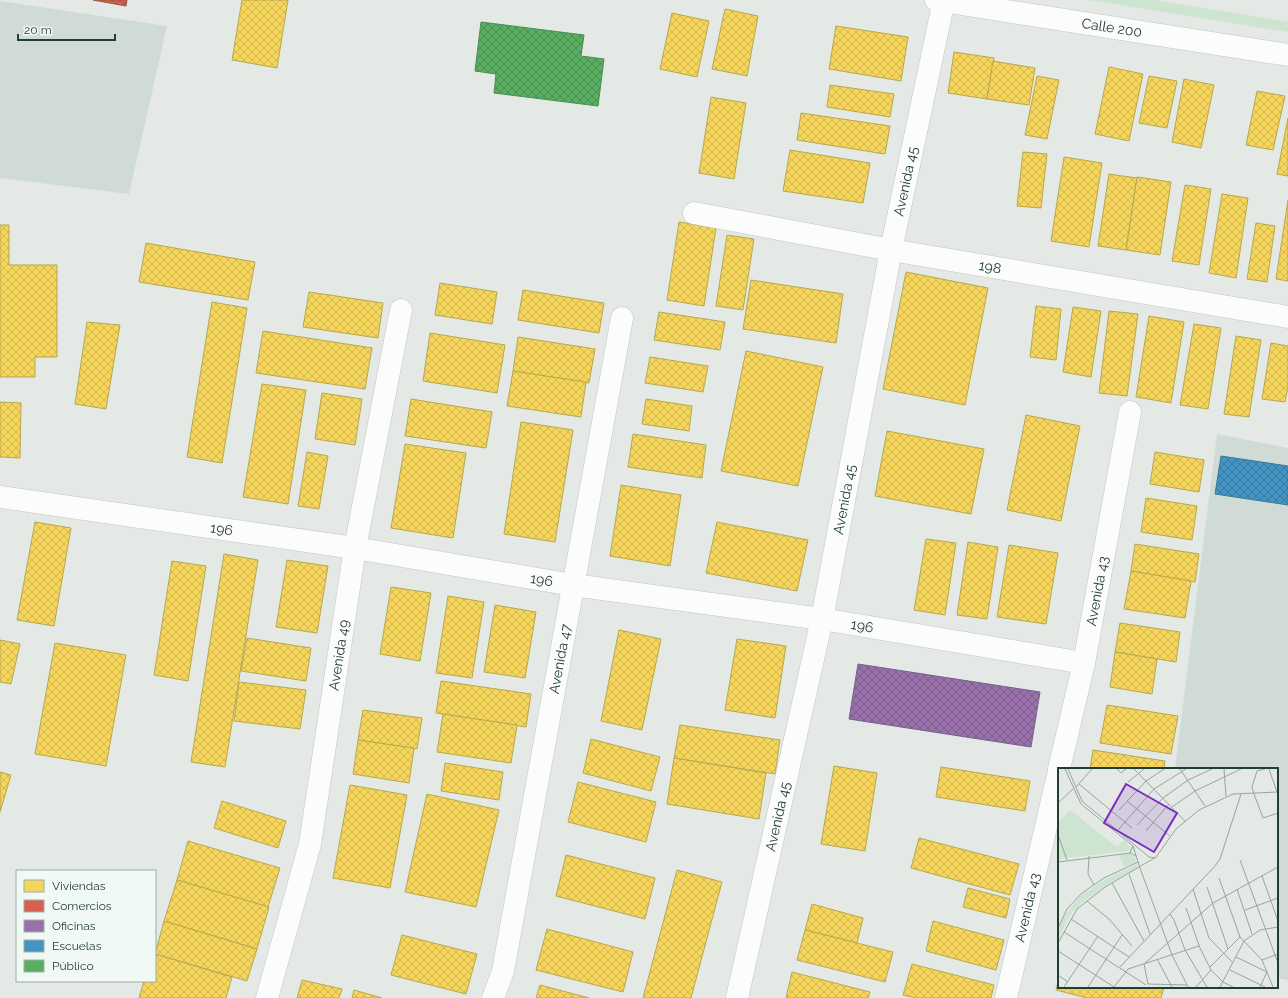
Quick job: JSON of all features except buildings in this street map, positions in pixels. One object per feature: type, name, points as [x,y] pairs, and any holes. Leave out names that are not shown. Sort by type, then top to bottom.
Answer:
[{"type":"street","name":"Calle 200","points":[[941,0],[1288,55]]},
{"type":"street","name":"Avenida 45","points":[[737,998],[822,619],[891,250],[941,0]]},
{"type":"street","name":"198","points":[[694,212],[891,250],[1288,317]]},
{"type":"street","name":"Avenida 49","points":[[267,998],[310,844],[355,548],[401,310]]},
{"type":"street","name":"Avenida 47","points":[[492,998],[503,971],[622,318]]},
{"type":"street","name":"Avenida 43","points":[[1059,768],[1084,663],[1130,412]]},
{"type":"street","name":"196","points":[[0,497],[355,548],[573,585],[822,619],[1084,663]]},
{"type":"street","name":"Avenida 43","points":[[1006,998],[1058,774]]},
{"type":"shaded area","points":[[0,1],[167,26],[129,194],[0,178]]},
{"type":"shaded area","points":[[1217,434],[1288,448],[1288,980],[1278,978],[1278,768],[1175,768]]},
{"type":"green space","points":[[1089,0],[1155,0],[1288,22],[1288,32]]}]
